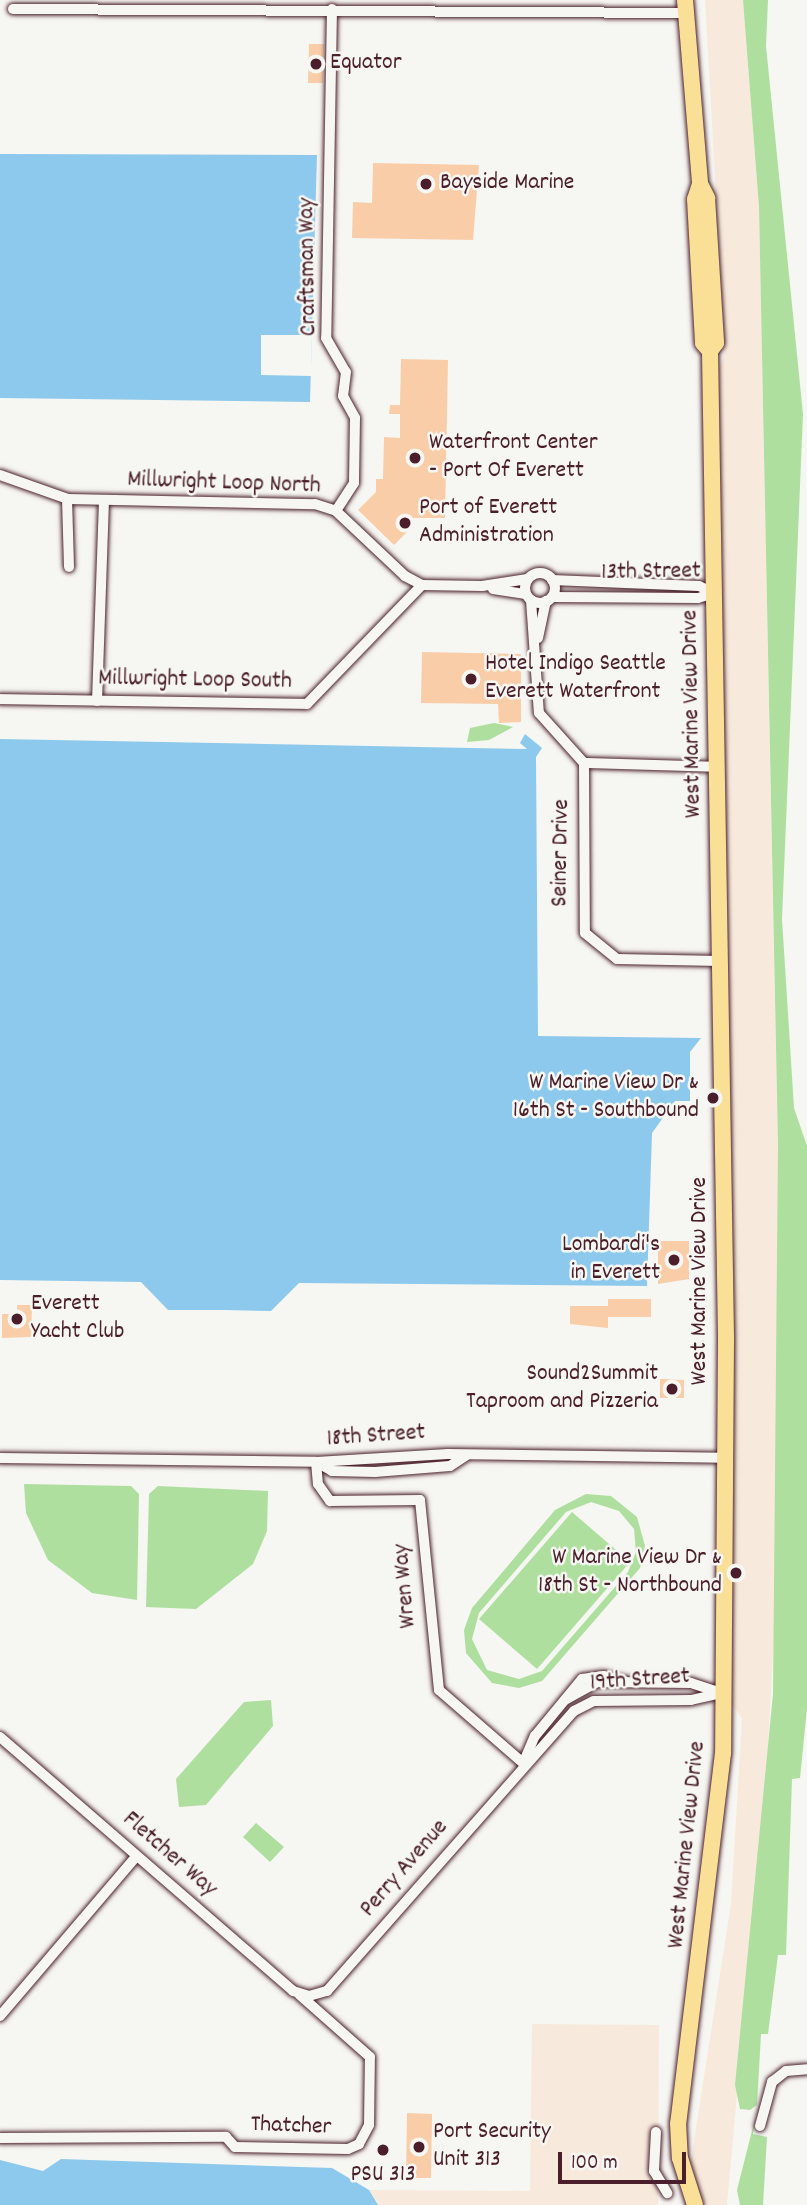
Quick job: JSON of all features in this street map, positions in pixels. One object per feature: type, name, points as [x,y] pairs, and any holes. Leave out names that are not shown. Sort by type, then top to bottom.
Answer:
[{"type":"main road","name":"West Marine View Drive","points":[[685,7],[700,184],[695,199],[704,343],[710,351],[720,961],[724,1458],[723,1753],[678,2142],[695,2205]]},
{"type":"street","points":[[13,9],[685,7]]},
{"type":"street","name":"Craftsman Way","points":[[332,9],[327,338],[346,372],[342,396],[355,418],[354,483],[336,510]]},
{"type":"street","name":"Millwright Loop North","points":[[0,475],[67,499],[104,502],[315,504],[336,510],[405,576],[422,585]]},
{"type":"street","points":[[67,499],[69,567]]},
{"type":"street","points":[[97,701],[104,502]]},
{"type":"street","name":"13th Street","points":[[527,579],[541,573],[552,580],[699,586],[714,593]]},
{"type":"street","points":[[422,585],[482,586],[527,579],[536,646],[539,713],[584,763],[717,767]]},
{"type":"street","points":[[536,646],[552,580]]},
{"type":"street","name":"Millwright Loop South","points":[[0,699],[307,704],[422,585]]},
{"type":"street","points":[[482,586],[529,597]]},
{"type":"street","name":"13th Street","points":[[529,597],[698,598],[714,593]]},
{"type":"street","name":"Seiner Drive","points":[[584,763],[585,933],[617,959],[720,961]]},
{"type":"street","name":"18th Street","points":[[316,1462],[467,1455],[724,1458]]},
{"type":"street","points":[[0,1458],[316,1462]]},
{"type":"street","name":"Wren Way","points":[[316,1462],[318,1484],[330,1501],[420,1500],[439,1690],[523,1763]]},
{"type":"street","name":"19th Street","points":[[523,1763],[536,1736],[573,1686],[591,1676],[627,1682],[691,1683],[722,1693]]},
{"type":"street","name":"19th Street","points":[[523,1763],[585,1703],[691,1700],[722,1693]]},
{"type":"street","name":"Fletcher Way","points":[[0,1737],[136,1857],[300,1994]]},
{"type":"street","name":"Perry Avenue","points":[[300,1994],[314,1995],[327,1991],[523,1763]]},
{"type":"street","points":[[0,2016],[136,1857]]},
{"type":"street","name":"Thatcher","points":[[0,2138],[226,2137],[235,2147],[348,2150],[359,2144],[369,2125],[370,2057],[300,1994]]},
{"type":"street","points":[[760,2126],[766,2090],[780,2074],[807,2069]]},
{"type":"street","points":[[656,2132],[654,2171],[667,2193]]},
{"type":"shaded area","points":[[705,0],[743,0],[759,207],[784,1453],[767,1765],[727,2205],[684,2205],[731,1904],[742,1718],[725,1696],[711,389],[725,353]]},
{"type":"shaded area","points":[[532,2024],[659,2025],[658,2205],[378,2205],[369,2190],[530,2191]]},
{"type":"green space","points":[[743,0],[768,0],[766,46],[803,414],[782,919],[794,1108],[807,1146],[807,1708],[800,1778],[792,1779],[786,1955],[778,1955],[768,2034],[761,2034],[757,2105],[750,2110],[740,2109],[735,2085],[773,1694],[778,1146],[759,207]]},
{"type":"green space","points":[[494,723],[513,727],[489,740],[467,742],[470,728]]},
{"type":"green space","points":[[24,1484],[131,1486],[139,1494],[137,1600],[92,1593],[48,1560],[26,1513]]},
{"type":"green space","points":[[158,1486],[268,1491],[267,1531],[253,1564],[196,1609],[146,1607],[149,1494]]},
{"type":"green space","points":[[586,1494],[611,1496],[637,1517],[645,1546],[640,1568],[542,1681],[519,1688],[492,1683],[466,1653],[464,1630],[472,1608],[555,1510]],"holes":[[[591,1502],[619,1511],[634,1529],[636,1552],[628,1572],[542,1671],[519,1679],[487,1670],[472,1639],[479,1613],[566,1512]]]},
{"type":"green space","points":[[572,1512],[630,1562],[537,1669],[479,1619]]},
{"type":"green space","points":[[271,1700],[273,1726],[206,1805],[179,1807],[176,1779],[244,1702]]},
{"type":"green space","points":[[256,1823],[284,1847],[270,1862],[243,1837]]},
{"type":"green space","points":[[755,2119],[753,2134],[767,2137],[763,2205],[740,2205],[737,2190]]},
{"type":"water","points":[[0,154],[317,155],[310,402],[0,398]]},
{"type":"water","points":[[525,734],[542,748],[536,757],[538,1036],[701,1038],[690,1052],[690,1101],[675,1101],[652,1133],[647,1286],[299,1283],[271,1311],[168,1310],[141,1282],[0,1280],[0,739],[527,749],[520,743]]},
{"type":"water","points":[[61,2159],[332,2168],[369,2190],[378,2205],[0,2205],[0,2160],[43,2171]]},
{"type":"pier","points":[[261,335],[312,335],[311,376],[261,375]]},
{"type":"building","name":"Equator","points":[[309,44],[324,44],[323,83],[308,83]]},
{"type":"building","name":"Bayside Marine","points":[[373,163],[479,165],[473,240],[352,238],[353,202],[372,203]]},
{"type":"building","name":"Waterfront Center - Port Of Everett","points":[[401,359],[448,360],[445,518],[412,518],[412,527],[394,545],[358,510],[376,492],[376,479],[383,479],[384,437],[400,438],[400,414],[389,414],[390,405],[400,405]]},
{"type":"building","name":"Hotel Indigo Seattle Everett Waterfront","points":[[422,652],[521,654],[521,722],[499,723],[498,704],[421,703]]},
{"type":"building","name":"Lombardi's in Everett","points":[[658,1241],[689,1241],[689,1279],[658,1284]]},
{"type":"building","points":[[608,1299],[651,1299],[651,1317],[608,1317],[608,1328],[570,1324],[570,1306],[608,1306]]},
{"type":"building","name":"Everett Yacht Club","points":[[17,1305],[32,1305],[31,1337],[2,1338],[2,1314],[17,1314]]},
{"type":"building","name":"Sound2Summit Taproom and Pizzeria","points":[[660,1379],[684,1380],[684,1398],[660,1398]]},
{"type":"building","name":"Port Security Unit 313","points":[[407,2113],[432,2114],[431,2178],[406,2178]]},
{"type":"place","name":"Equator","points":[[316,64]]},
{"type":"place","name":"Bayside Marine","points":[[426,184]]},
{"type":"place","name":"Waterfront Center - Port Of Everett","points":[[415,458]]},
{"type":"place","name":"Port of Everett Administration","points":[[405,523]]},
{"type":"place","name":"Hotel Indigo Seattle Everett Waterfront","points":[[471,679]]},
{"type":"place","name":"W Marine View Dr & 16th St - Southbound","points":[[713,1098]]},
{"type":"place","name":"Lombardi's in Everett","points":[[674,1260]]},
{"type":"place","name":"Everett Yacht Club","points":[[17,1319]]},
{"type":"place","name":"Sound2Summit Taproom and Pizzeria","points":[[672,1389]]},
{"type":"place","name":"W Marine View Dr & 18th St - Northbound","points":[[736,1573]]},
{"type":"place","name":"Port Security Unit 313","points":[[419,2147]]},
{"type":"place","name":"PSU 313","points":[[383,2150]]}]
